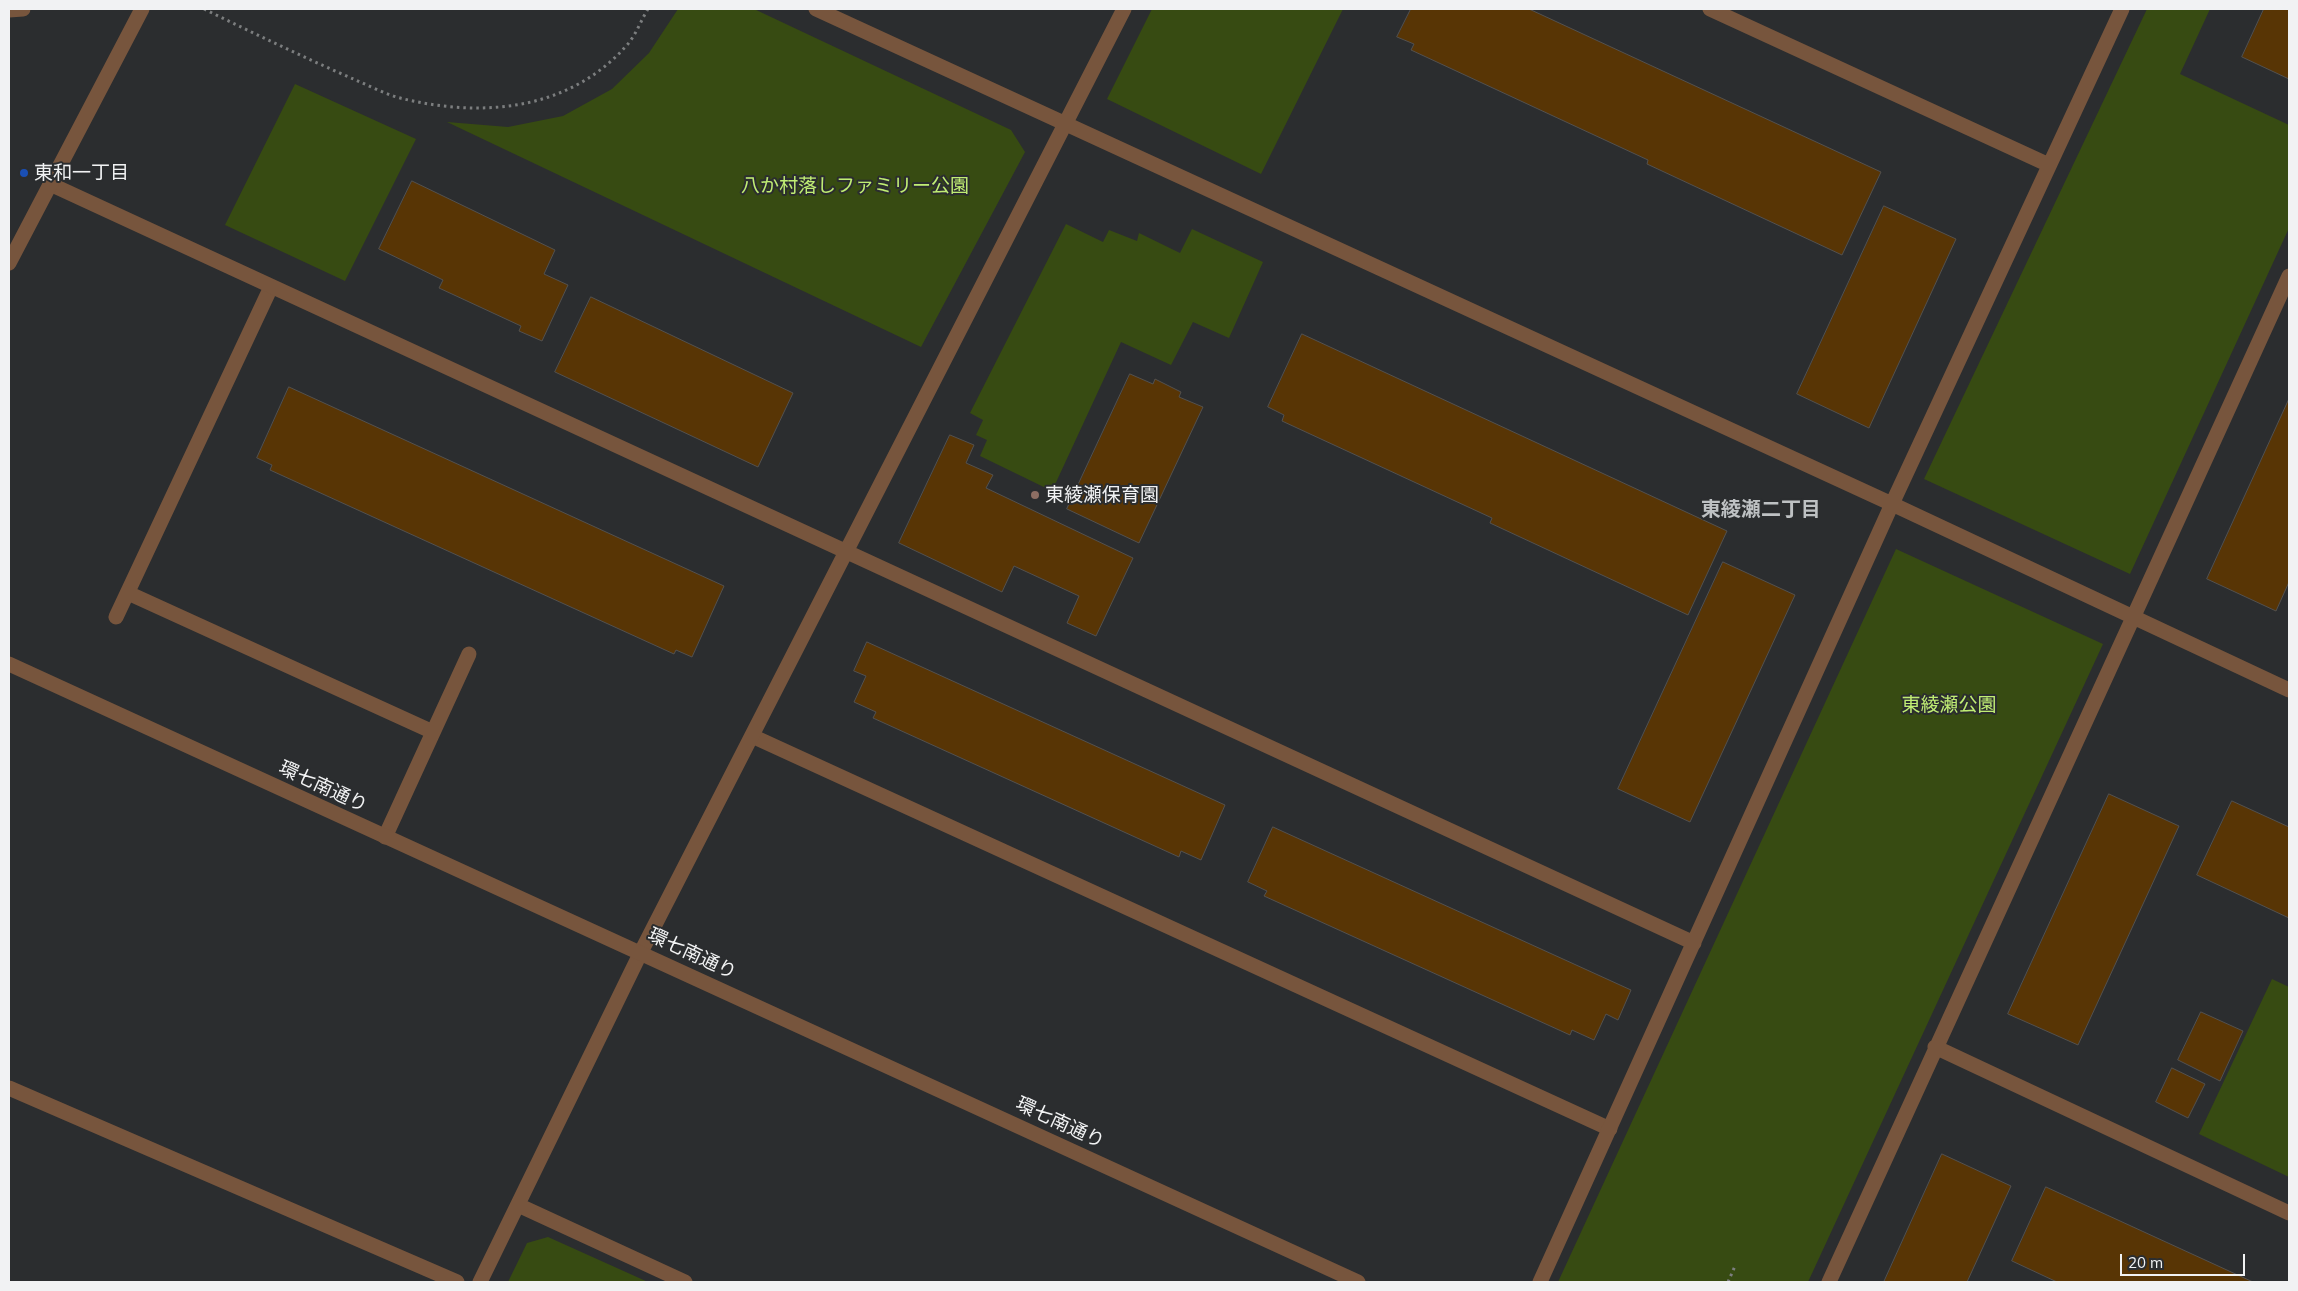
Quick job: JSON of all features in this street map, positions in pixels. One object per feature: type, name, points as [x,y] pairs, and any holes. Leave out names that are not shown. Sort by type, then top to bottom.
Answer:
[{"type":"street","points":[[9,10],[24,9]]},
{"type":"street","points":[[9,263],[142,9]]},
{"type":"street","points":[[816,9],[1066,122],[2289,690]]},
{"type":"street","points":[[480,1282],[641,952],[1124,9]]},
{"type":"street","points":[[1710,9],[2049,165]]},
{"type":"street","points":[[1540,1282],[1892,504],[2122,9]]},
{"type":"street","points":[[50,184],[1694,943]]},
{"type":"street","points":[[1829,1282],[1935,1047],[2134,619],[2289,276]]},
{"type":"street","points":[[116,617],[271,287]]},
{"type":"street","points":[[128,592],[433,732]]},
{"type":"street","points":[[385,837],[470,654]]},
{"type":"street","name":"環七南通り","points":[[9,664],[1358,1282]]},
{"type":"street","points":[[752,736],[1610,1129]]},
{"type":"street","points":[[1935,1047],[2289,1213]]},
{"type":"street","points":[[9,1088],[456,1282]]},
{"type":"street","points":[[518,1205],[685,1282]]},
{"type":"path","points":[[204,9],[302,57],[402,99],[452,108],[499,109],[540,100],[587,80],[628,44],[648,9]]},
{"type":"path","points":[[1728,1282],[1736,1266]]},
{"type":"green space","name":"八か村落しファミリー公園","points":[[678,9],[754,9],[1011,130],[1025,152],[921,347],[447,122],[508,127],[563,116],[612,89],[649,53]]},
{"type":"green space","points":[[1152,9],[1343,9],[1261,174],[1107,99]]},
{"type":"green space","points":[[2147,9],[2210,9],[2180,74],[2289,125],[2289,228],[2130,574],[1924,479]]},
{"type":"green space","points":[[295,84],[416,139],[345,281],[225,225]]},
{"type":"green space","points":[[1066,224],[1103,242],[1109,230],[1137,241],[1139,233],[1180,253],[1192,229],[1263,262],[1229,338],[1193,322],[1171,365],[1121,342],[1052,491],[980,456],[987,440],[976,435],[983,420],[970,413]]},
{"type":"green space","name":"東綾瀬公園","points":[[1896,549],[2103,644],[1808,1282],[1558,1282]]},
{"type":"green space","points":[[2272,979],[2289,987],[2289,1177],[2199,1134]]},
{"type":"green space","points":[[548,1237],[648,1282],[508,1282],[527,1243]]},
{"type":"building","points":[[1411,9],[1529,9],[1881,172],[1842,255],[1647,164],[1648,160],[1411,50],[1414,44],[1397,37]]},
{"type":"building","points":[[2264,9],[2289,9],[2289,79],[2242,57]]},
{"type":"building","points":[[412,181],[555,250],[544,274],[568,285],[542,341],[519,331],[521,326],[439,288],[443,280],[379,249]]},
{"type":"building","points":[[1884,206],[1956,239],[1869,428],[1797,394]]},
{"type":"building","points":[[591,297],[793,393],[758,467],[555,372]]},
{"type":"building","points":[[1302,334],[1727,531],[1688,615],[1490,523],[1492,518],[1282,421],[1284,415],[1268,407]]},
{"type":"building","points":[[1130,374],[1153,384],[1155,379],[1181,392],[1179,397],[1203,407],[1139,543],[1067,509]]},
{"type":"building","points":[[289,387],[724,586],[692,657],[676,650],[674,654],[270,470],[272,465],[257,458]]},
{"type":"building","points":[[2289,399],[2289,582],[2276,611],[2207,579]]},
{"type":"building","points":[[950,435],[974,445],[966,463],[993,475],[986,488],[1133,558],[1096,636],[1067,623],[1079,596],[1014,566],[1002,592],[899,543]]},
{"type":"building","points":[[1723,562],[1795,595],[1690,822],[1618,789]]},
{"type":"building","points":[[867,642],[1225,805],[1201,860],[1181,851],[1179,857],[873,718],[876,712],[854,702],[866,676],[854,671]]},
{"type":"building","points":[[2109,794],[2179,826],[2078,1045],[2008,1014]]},
{"type":"building","points":[[2232,801],[2289,827],[2289,918],[2197,875]]},
{"type":"building","points":[[1273,827],[1631,990],[1618,1020],[1606,1014],[1594,1040],[1572,1030],[1570,1035],[1264,896],[1267,891],[1248,882]]},
{"type":"building","points":[[2201,1012],[2243,1031],[2220,1081],[2178,1060]]},
{"type":"building","points":[[2172,1068],[2205,1084],[2188,1118],[2156,1102]]},
{"type":"building","points":[[1942,1154],[2011,1186],[1967,1282],[1884,1282]]},
{"type":"building","points":[[2046,1187],[2253,1282],[2057,1282],[2012,1261]]},
{"type":"place","name":"東和一丁目","points":[[24,173]]},
{"type":"place","name":"東綾瀬保育園","points":[[1035,495]]},
{"type":"district","name":"東綾瀬二丁目","points":[[1761,510]]}]
